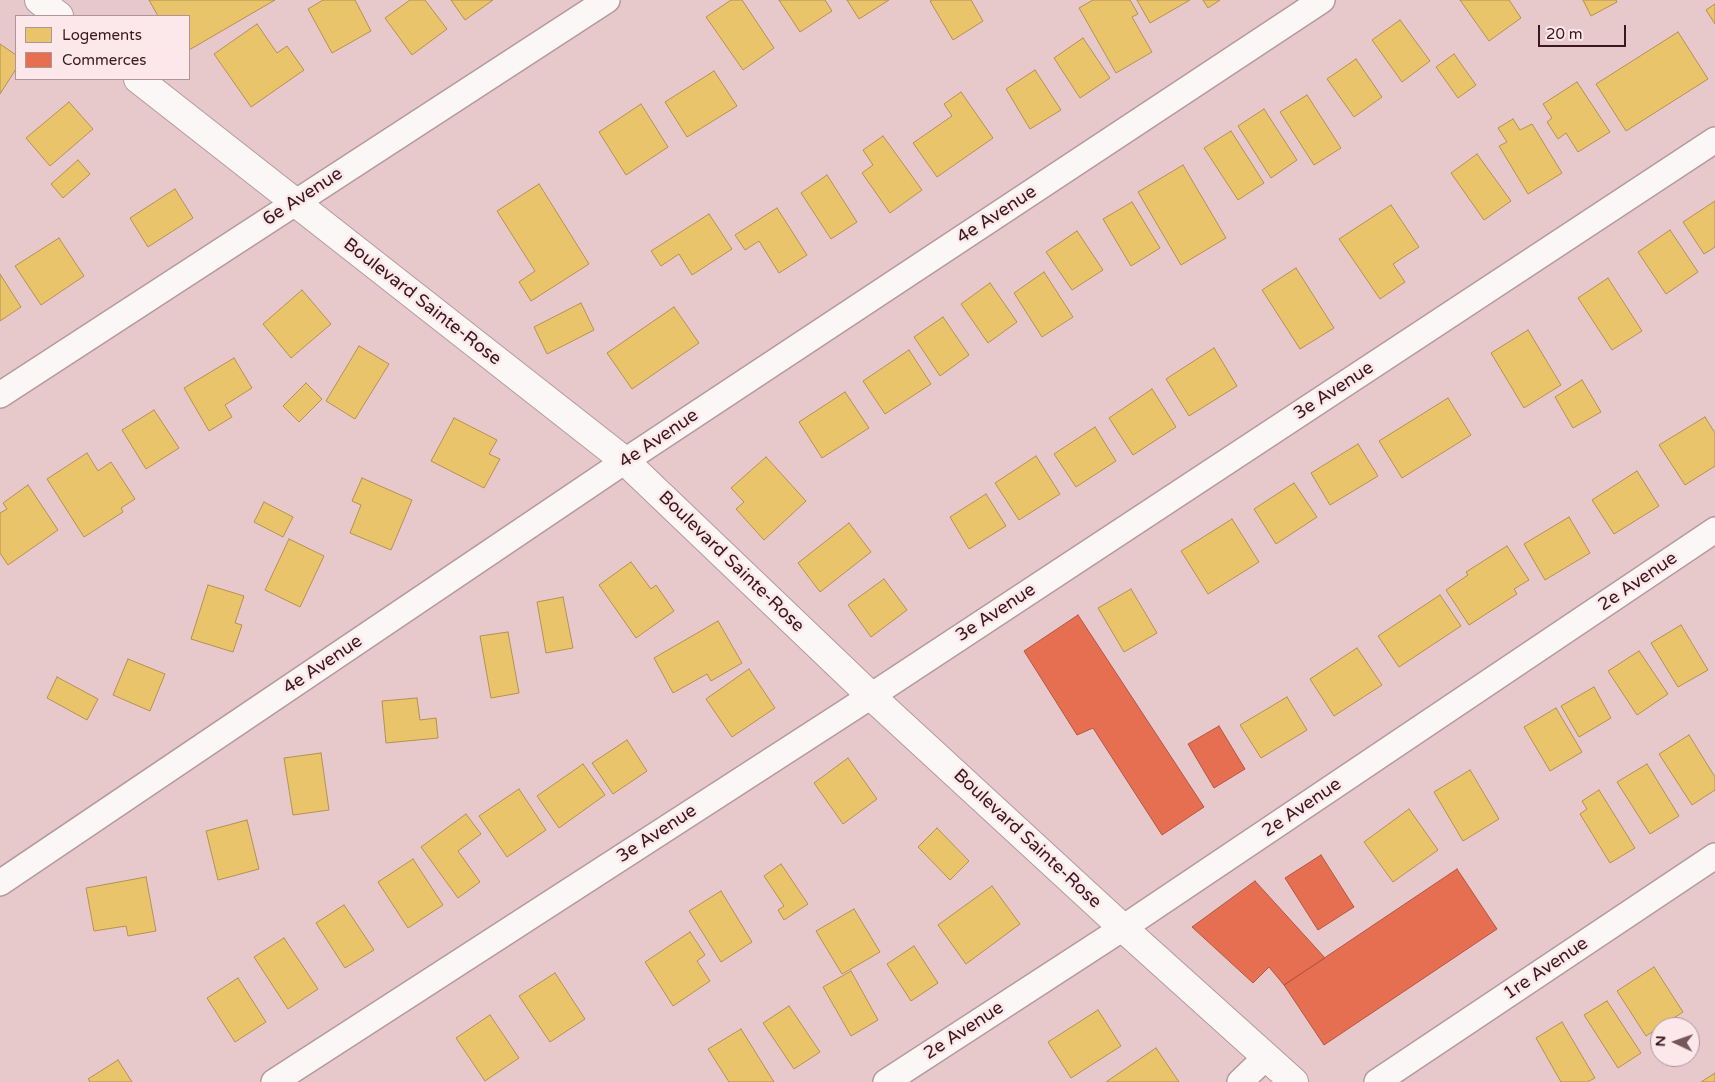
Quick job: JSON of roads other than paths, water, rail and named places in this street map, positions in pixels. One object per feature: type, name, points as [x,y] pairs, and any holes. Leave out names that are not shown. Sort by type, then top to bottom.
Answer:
[{"type":"street","points":[[39,0],[58,15]]},
{"type":"street","name":"6e Avenue","points":[[0,395],[607,0]]},
{"type":"street","name":"4e Avenue","points":[[0,883],[625,461],[1322,0]]},
{"type":"street","name":"Boulevard Sainte-Rose","points":[[139,80],[625,461],[871,696],[1122,928],[1294,1082]]},
{"type":"street","name":"3e Avenue","points":[[274,1082],[871,696],[1715,140]]},
{"type":"street","name":"2e Avenue","points":[[886,1082],[1122,928],[1715,530]]},
{"type":"street","name":"1re Avenue","points":[[1377,1082],[1715,856]]},
{"type":"street","points":[[1240,1082],[1265,1058]]}]
